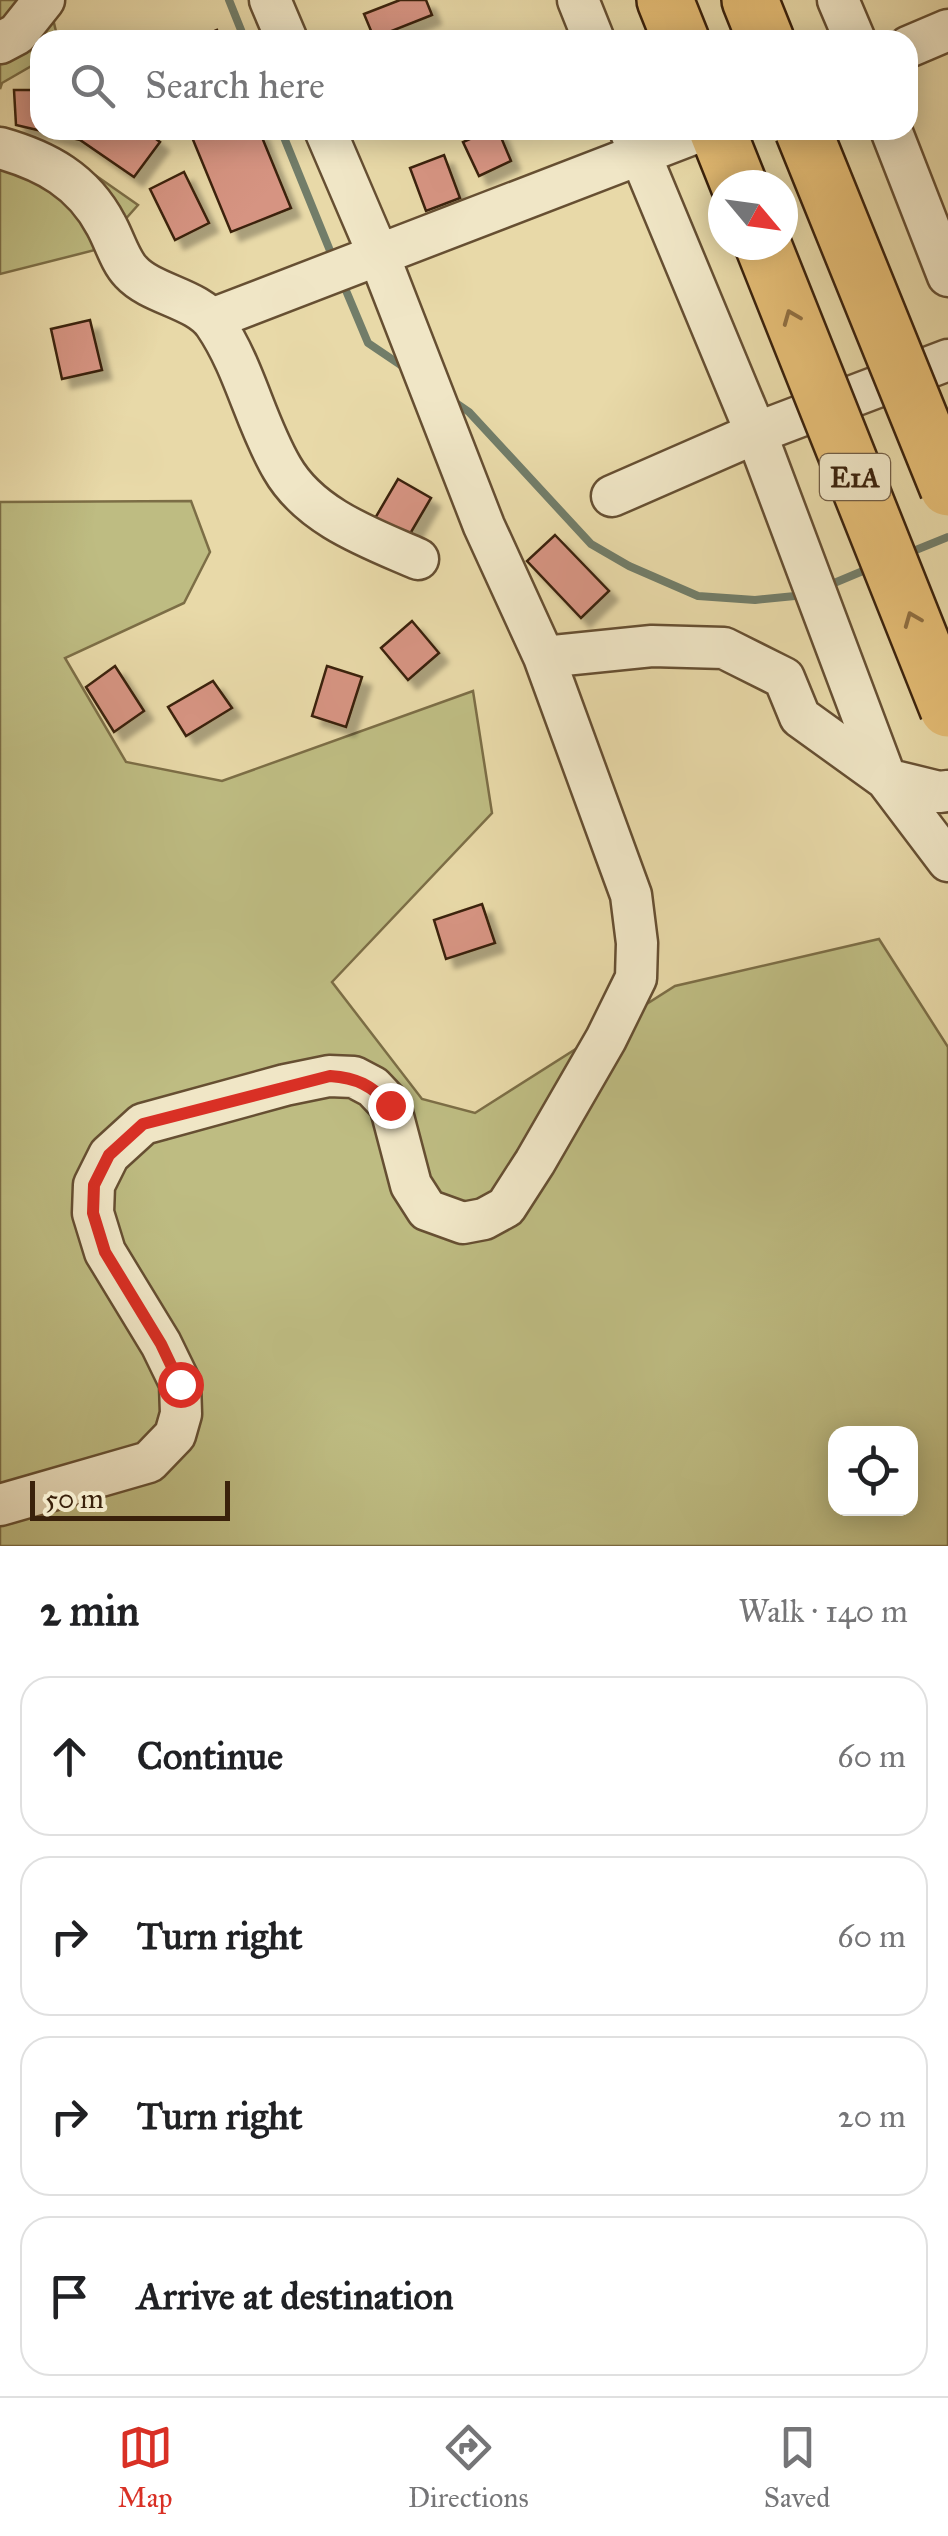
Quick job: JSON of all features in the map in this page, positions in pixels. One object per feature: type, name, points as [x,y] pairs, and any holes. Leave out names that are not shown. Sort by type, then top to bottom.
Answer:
[{"type":"highway","points":[[665,0],[677,30]]},
{"type":"highway","points":[[750,0],[762,30]]},
{"type":"highway","points":[[721,140],[733,170]]},
{"type":"highway","name":"E1A","points":[[807,140],[948,488]]},
{"type":"highway","name":"E1A","points":[[768,260],[948,710]]},
{"type":"street","points":[[0,42],[17,34],[44,0]]},
{"type":"street","points":[[270,0],[282,30]]},
{"type":"street","points":[[578,0],[590,30]]},
{"type":"street","points":[[838,0],[851,30]]},
{"type":"street","points":[[918,42],[948,30]]},
{"type":"street","points":[[0,1505],[150,1462],[175,1435],[181,1414],[180,1384],[161,1344],[105,1252],[93,1213],[94,1185],[109,1155],[143,1124],[285,1085],[330,1076],[354,1077],[373,1087],[390,1105],[411,1185],[427,1210],[463,1223],[484,1219],[506,1208],[606,1039],[636,978],[630,895],[544,657],[484,526],[329,140]]},
{"type":"street","points":[[895,140],[948,276]]},
{"type":"street","points":[[212,319],[379,256],[635,143],[756,434],[886,779],[948,861]]},
{"type":"street","points":[[0,148],[40,160],[68,180],[94,201],[131,273],[212,319],[239,367],[282,470],[314,504],[362,536],[418,559]]},
{"type":"street","points":[[612,496],[756,434],[948,360]]},
{"type":"street","points":[[544,657],[652,646],[724,648],[784,678],[800,717],[886,779],[948,791]]},
{"type":"shaded area","points":[[0,0],[32,0],[50,6],[56,30],[30,30],[30,67],[2,83],[0,89]]},
{"type":"shaded area","points":[[0,127],[75,161],[138,205],[99,249],[0,274]]},
{"type":"shaded area","points":[[191,501],[210,552],[184,603],[65,658],[126,762],[222,781],[473,691],[492,813],[332,982],[422,1099],[475,1113],[675,986],[879,939],[948,1047],[948,1546],[0,1546],[0,502]]},
{"type":"building","points":[[400,0],[426,0],[432,15],[394,30],[371,30],[364,14]]},
{"type":"building","points":[[14,90],[30,90],[30,128],[16,125]]},
{"type":"building","points":[[80,140],[157,140],[160,142],[134,177]]},
{"type":"building","points":[[193,140],[263,140],[291,208],[231,232]]},
{"type":"building","points":[[502,140],[511,161],[479,176],[463,142]]},
{"type":"building","points":[[444,155],[460,198],[426,211],[410,168]]},
{"type":"building","points":[[184,172],[209,223],[175,240],[150,189]]},
{"type":"building","points":[[90,320],[102,370],[62,379],[51,329]]},
{"type":"building","points":[[398,479],[431,498],[407,539],[374,520]]},
{"type":"building","points":[[555,535],[609,591],[581,618],[527,561]]},
{"type":"building","points":[[412,621],[439,653],[408,680],[381,648]]},
{"type":"building","points":[[115,666],[144,711],[114,732],[86,687]]},
{"type":"building","points":[[327,666],[362,677],[346,727],[312,716]]},
{"type":"building","points":[[213,681],[232,708],[186,736],[168,707]]},
{"type":"building","points":[[482,904],[495,943],[446,959],[434,920]]},
{"type":"waterway","points":[[229,0],[241,30]]},
{"type":"waterway","points":[[285,140],[333,258]]},
{"type":"waterway","points":[[342,281],[368,343],[408,370]]},
{"type":"waterway","points":[[453,401],[469,412],[591,544],[629,566],[698,596],[755,600],[805,595]]},
{"type":"waterway","points":[[906,554],[948,537]]},
{"type":"waterway","points":[[827,586],[870,568]]},
{"type":"route","points":[[180,1384],[161,1344],[105,1252],[93,1213],[94,1185],[109,1155],[143,1124],[330,1076],[354,1077],[373,1087],[390,1105]]}]
